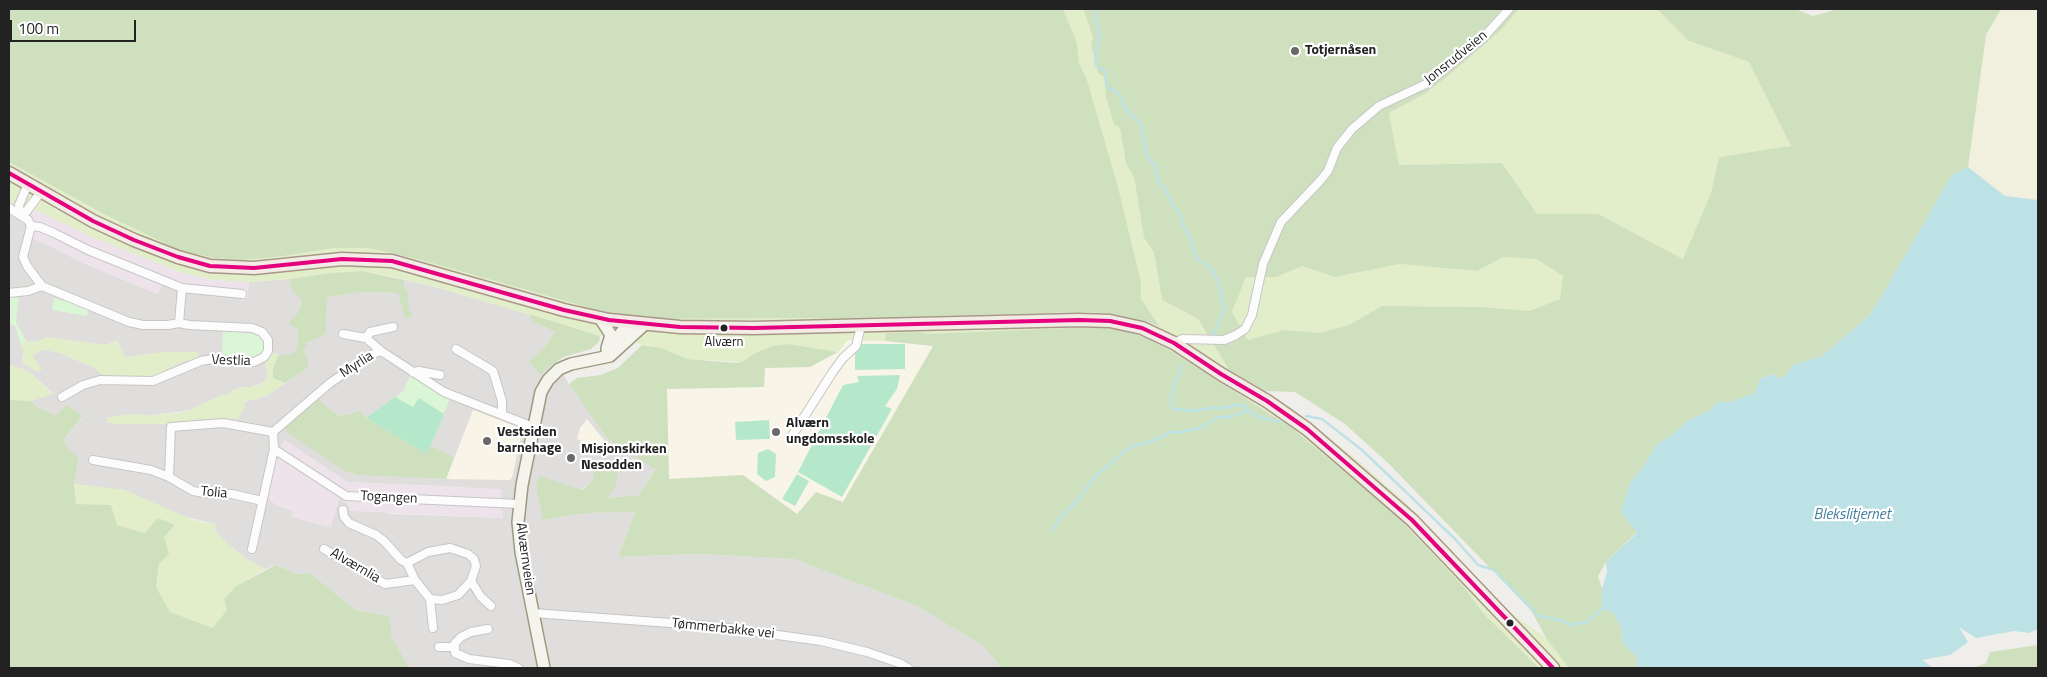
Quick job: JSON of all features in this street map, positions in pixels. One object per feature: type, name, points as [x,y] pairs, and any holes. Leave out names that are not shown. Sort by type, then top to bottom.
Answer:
[{"type":"main road","points":[[9,173],[93,221],[156,250],[201,264],[223,268],[254,268],[333,259],[372,259],[414,266],[600,318],[645,324],[710,328],[1017,321],[1102,321],[1142,328],[1174,343],[1284,412],[1376,488],[1437,546],[1554,668]]},
{"type":"main road","points":[[600,318],[611,335],[606,351]]},
{"type":"main road","name":"Alværnveien","points":[[589,360],[612,347],[630,322]]},
{"type":"main road","name":"Alværnveien","points":[[544,668],[519,539],[519,504],[541,392],[551,375],[564,366],[610,356],[645,324]]},
{"type":"street","name":"Jonsrudveien","points":[[1174,343],[1182,339],[1224,340],[1236,335],[1245,328],[1252,315],[1263,264],[1280,222],[1328,171],[1337,148],[1352,129],[1379,106],[1426,84],[1484,37],[1509,9]]},
{"type":"street","points":[[20,214],[19,205],[28,184]]},
{"type":"street","points":[[20,214],[26,212],[41,192]]},
{"type":"street","points":[[9,208],[28,220],[31,226],[23,257],[27,266],[42,286],[28,291],[9,293]]},
{"type":"street","points":[[31,226],[54,232],[88,250],[182,288],[242,294]]},
{"type":"street","name":"Vestlia","points":[[42,286],[129,322],[155,326],[179,323],[188,326],[258,330],[265,334],[268,340],[268,351],[264,357],[254,362],[201,360],[153,381],[100,380],[83,385],[62,397]]},
{"type":"street","points":[[179,323],[182,288]]},
{"type":"street","points":[[792,436],[832,373],[843,358],[856,346],[861,326]]},
{"type":"street","points":[[366,338],[370,332],[392,327]]},
{"type":"street","points":[[343,334],[366,338],[381,351]]},
{"type":"street","points":[[456,349],[493,371],[502,401],[502,415]]},
{"type":"street","name":"Myrlia","points":[[274,432],[330,383],[375,352],[381,351],[444,392],[533,427]]},
{"type":"street","points":[[413,372],[440,375]]},
{"type":"street","points":[[169,477],[172,427],[223,423],[274,432],[274,449],[252,549]]},
{"type":"street","name":"Togangen","points":[[274,449],[346,496],[519,504]]},
{"type":"street","name":"Tolia","points":[[93,460],[151,470],[169,477],[178,484],[193,491],[232,494],[262,501]]},
{"type":"street","points":[[343,510],[344,517],[348,523],[376,535],[401,560],[407,563],[415,580],[430,598],[433,628]]},
{"type":"street","points":[[407,563],[428,552],[453,548],[468,554],[476,562],[476,569],[471,581],[452,598],[442,600],[430,598]]},
{"type":"street","name":"Alværnlia","points":[[324,549],[385,584],[415,580]]},
{"type":"street","points":[[471,581],[491,606]]},
{"type":"street","name":"Tømmerbakke vei","points":[[533,613],[712,626],[821,640],[867,652],[908,668]]},
{"type":"street","points":[[488,629],[467,633],[458,640],[454,647],[455,653],[459,656],[503,662],[518,668]]},
{"type":"street","points":[[439,647],[454,647]]},
{"type":"shaded area","points":[[2001,9],[2038,9],[2038,200],[2005,196],[1968,167],[1986,35]]},
{"type":"shaded area","points":[[9,204],[30,210],[31,238],[83,263],[158,294],[162,285],[179,290],[247,298],[249,282],[289,279],[292,291],[301,299],[302,303],[295,317],[289,321],[298,328],[297,347],[294,353],[278,356],[271,351],[266,361],[268,377],[264,382],[249,388],[241,387],[226,396],[224,394],[190,410],[147,416],[137,414],[107,418],[107,422],[115,424],[171,424],[201,419],[223,421],[244,402],[266,396],[308,368],[308,359],[304,351],[307,341],[323,336],[326,333],[327,299],[329,297],[363,292],[398,293],[404,317],[407,318],[413,316],[409,309],[408,292],[404,287],[404,280],[529,314],[533,322],[555,332],[543,349],[530,361],[540,375],[556,362],[607,439],[655,468],[639,495],[606,498],[616,487],[596,465],[592,481],[543,520],[587,513],[635,512],[618,557],[698,554],[794,559],[919,607],[983,646],[1002,668],[407,668],[392,638],[388,616],[356,610],[310,573],[296,574],[276,565],[265,569],[245,558],[228,544],[215,531],[216,524],[178,515],[125,490],[74,484],[79,458],[68,449],[64,439],[83,417],[56,415],[35,406],[31,401],[53,393],[28,371],[9,365]],"holes":[[[45,337],[106,345],[117,340],[125,357],[164,352],[199,352],[198,357],[179,363],[150,378],[100,371],[65,354],[43,349],[32,356],[38,372],[22,362],[26,341],[36,342]],[[327,407],[340,416],[360,411],[366,418],[446,479],[351,474],[289,433]],[[284,440],[347,482],[463,487],[502,518],[393,514],[347,503],[339,498],[330,527],[292,516],[293,511],[278,506],[269,499]]]},
{"type":"shaded area","points":[[30,210],[40,212],[92,237],[180,272],[213,280],[249,282],[247,298],[211,296],[162,285],[158,294],[83,263],[30,238]]},
{"type":"shaded area","points":[[22,221],[28,230],[15,252],[9,250],[9,240],[16,225]]},
{"type":"shaded area","name":"Alværn ungdomsskole","points":[[848,340],[885,341],[934,346],[843,502],[797,514],[743,475],[669,479],[667,389],[764,387],[765,368],[810,367],[838,352]]},
{"type":"shaded area","points":[[473,410],[520,428],[522,432],[510,480],[446,479]]},
{"type":"shaded area","points":[[587,419],[608,445],[600,452],[589,451],[589,447],[580,444],[581,440],[577,439],[580,428]]},
{"type":"shaded area","points":[[284,440],[347,482],[501,489],[503,518],[351,511],[347,503],[339,498],[331,527],[299,519],[292,516],[293,511],[278,506],[266,498],[276,456]]},
{"type":"shaded area","points":[[503,507],[510,508],[514,513],[517,550],[512,553],[505,538]]},
{"type":"green space","points":[[9,9],[1063,9],[1077,43],[1079,63],[1087,80],[1118,187],[1141,282],[1141,299],[1160,327],[1148,322],[1113,314],[1085,312],[858,318],[634,319],[425,261],[369,248],[335,248],[243,260],[214,258],[179,250],[100,212],[9,162]]},
{"type":"green space","points":[[1063,9],[1083,9],[1093,37],[1091,44],[1098,73],[1104,77],[1106,97],[1120,128],[1126,163],[1134,177],[1144,238],[1154,252],[1162,300],[1198,319],[1229,370],[1293,409],[1362,464],[1405,502],[1511,613],[1546,638],[1569,668],[1539,668],[1485,615],[1463,586],[1395,514],[1292,428],[1168,349],[1121,330],[1093,327],[886,334],[885,341],[848,340],[838,352],[789,344],[755,353],[742,362],[687,359],[662,348],[600,336],[439,288],[386,275],[361,271],[249,282],[213,280],[180,272],[92,237],[40,212],[9,204],[9,162],[100,212],[214,258],[243,260],[335,248],[369,248],[425,261],[634,319],[858,318],[1085,312],[1113,314],[1148,322],[1160,327],[1141,299],[1141,282],[1118,187],[1087,80],[1079,63],[1077,43]]},
{"type":"green space","points":[[1083,9],[1519,9],[1502,29],[1454,71],[1426,93],[1389,113],[1399,165],[1502,163],[1537,214],[1598,214],[1683,259],[1711,193],[1719,157],[1791,146],[1749,62],[1689,41],[1657,9],[1795,9],[1813,16],[1837,9],[2001,9],[1986,35],[1968,167],[1952,175],[1871,314],[1822,356],[1793,365],[1784,377],[1779,378],[1772,374],[1760,379],[1756,393],[1730,402],[1717,402],[1709,411],[1687,421],[1671,436],[1657,444],[1644,466],[1631,481],[1637,532],[1606,562],[1598,576],[1602,589],[1602,608],[1613,613],[1621,627],[1623,634],[1621,638],[1627,648],[1638,658],[1636,668],[1569,668],[1546,638],[1531,610],[1389,464],[1345,424],[1295,392],[1265,391],[1229,370],[1198,319],[1162,300],[1154,252],[1144,238],[1134,177],[1126,163],[1120,128],[1114,124],[1106,97],[1104,77],[1098,73],[1091,44],[1093,37]],"holes":[[[1503,257],[1536,259],[1563,276],[1560,299],[1529,311],[1481,307],[1382,306],[1349,325],[1319,333],[1284,330],[1248,340],[1232,312],[1246,277],[1277,277],[1302,266],[1335,277],[1400,264],[1477,271]]]},
{"type":"green space","points":[[1519,9],[1657,9],[1689,41],[1749,62],[1791,147],[1719,157],[1711,193],[1683,259],[1598,214],[1537,214],[1502,163],[1399,165],[1389,113],[1426,93],[1454,71],[1502,29]]},
{"type":"green space","points":[[1503,257],[1536,259],[1563,276],[1560,299],[1529,311],[1481,307],[1382,306],[1349,325],[1319,333],[1284,330],[1248,340],[1232,312],[1246,277],[1277,277],[1302,266],[1336,277],[1400,264],[1476,271]]},
{"type":"green space","points":[[362,271],[404,280],[404,287],[408,292],[409,309],[413,316],[404,317],[398,293],[363,292],[329,297],[327,299],[326,333],[307,342],[304,351],[308,359],[308,368],[285,383],[273,378],[273,369],[278,356],[294,353],[297,347],[298,329],[290,325],[289,321],[295,317],[302,303],[301,299],[292,291],[289,279]]},
{"type":"green space","points":[[9,296],[19,296],[16,322],[26,341],[22,347],[15,326],[9,323]]},
{"type":"green space","points":[[54,298],[62,301],[64,298],[88,307],[87,316],[52,310]]},
{"type":"green space","points":[[529,314],[600,336],[599,342],[591,349],[564,357],[540,375],[529,362],[543,349],[555,332],[533,322]]},
{"type":"green space","points":[[1093,327],[1121,330],[1146,338],[1168,349],[1292,428],[1395,514],[1463,586],[1485,615],[1539,668],[1002,668],[983,646],[919,607],[794,559],[698,554],[618,557],[635,512],[587,513],[543,520],[536,485],[539,476],[582,490],[592,481],[596,465],[618,459],[616,487],[607,498],[639,495],[655,469],[607,439],[569,384],[577,378],[600,375],[618,368],[642,345],[662,348],[687,359],[736,363],[742,362],[755,353],[773,346],[789,344],[838,352],[810,367],[765,368],[764,387],[667,389],[669,479],[743,475],[797,514],[816,492],[843,502],[933,346],[885,341],[886,333],[918,332],[929,334]]},
{"type":"green space","points":[[223,329],[251,331],[259,334],[265,342],[265,350],[260,357],[244,361],[222,354]]},
{"type":"green space","points":[[45,337],[106,345],[117,340],[125,357],[164,352],[199,352],[198,357],[179,363],[150,378],[106,378],[92,366],[65,356],[65,354],[43,349],[32,356],[42,369],[38,372],[22,362],[25,354],[22,347],[26,341],[36,342]]},
{"type":"green space","points":[[855,344],[905,344],[905,369],[855,370]]},
{"type":"green space","points":[[271,351],[278,356],[273,369],[273,378],[285,383],[266,396],[244,402],[245,408],[237,419],[201,419],[171,424],[115,424],[107,422],[107,418],[125,415],[137,414],[147,416],[178,413],[190,410],[224,394],[226,396],[234,389],[258,386],[268,377],[265,365]]},
{"type":"green space","points":[[9,365],[28,371],[53,394],[31,401],[9,400]]},
{"type":"green space","points":[[412,375],[450,399],[427,454],[366,418],[405,390],[405,384]]},
{"type":"green space","points":[[900,375],[897,389],[885,406],[892,409],[842,497],[798,472],[843,385],[859,382],[857,376]]},
{"type":"green space","points":[[395,397],[413,407],[419,398],[444,414],[427,454],[366,418]]},
{"type":"green space","points":[[318,398],[340,416],[360,411],[366,418],[427,454],[431,446],[454,457],[446,479],[357,475],[345,471],[288,433],[285,428]]},
{"type":"green space","points":[[9,400],[31,401],[35,406],[56,415],[67,405],[83,416],[64,439],[68,449],[79,457],[74,484],[76,504],[111,505],[117,525],[145,533],[158,518],[175,525],[164,537],[169,554],[159,564],[156,587],[170,612],[213,628],[227,610],[224,599],[236,586],[276,565],[296,574],[310,573],[356,610],[389,616],[392,638],[409,668],[9,668]]},
{"type":"green space","points":[[769,420],[770,439],[736,440],[735,422]]},
{"type":"green space","points":[[768,449],[776,454],[775,477],[766,481],[757,474],[758,453]]},
{"type":"green space","points":[[797,474],[809,481],[795,506],[782,499]]},
{"type":"green space","points":[[74,484],[125,490],[193,520],[216,524],[215,531],[228,544],[245,558],[265,569],[236,586],[224,599],[228,610],[213,628],[170,612],[156,587],[163,537],[175,526],[145,533],[117,525],[111,505],[76,504]]},
{"type":"green space","points":[[2038,645],[2038,668],[1973,668],[1986,663],[1990,652]]},
{"type":"water","name":"Blekslitjernet","points":[[1968,167],[2005,196],[2038,200],[2038,629],[2029,633],[2014,631],[1976,638],[1959,627],[1968,642],[1950,655],[1922,660],[1933,668],[1636,668],[1638,658],[1627,648],[1621,638],[1623,634],[1621,627],[1613,613],[1602,608],[1602,589],[1607,572],[1606,562],[1637,533],[1621,512],[1631,481],[1644,466],[1657,444],[1671,436],[1687,421],[1709,411],[1717,402],[1730,402],[1755,393],[1760,379],[1773,374],[1779,378],[1784,377],[1793,365],[1822,356],[1871,314],[1952,175]]},
{"type":"waterway","points":[[1094,9],[1100,35],[1095,57],[1096,66],[1105,71],[1109,89],[1116,91],[1121,97],[1124,107],[1141,124],[1147,157],[1156,166],[1158,182],[1164,187],[1180,214],[1198,260],[1209,266],[1219,283],[1224,309],[1213,336]]},
{"type":"waterway","points":[[1181,365],[1180,374],[1174,385],[1171,397],[1171,405],[1174,409],[1194,411],[1242,405],[1258,417],[1280,422]]},
{"type":"waterway","points":[[1053,530],[1059,519],[1077,501],[1095,477],[1126,450],[1171,432],[1200,428],[1219,417],[1230,417],[1249,410]]},
{"type":"waterway","points":[[1306,416],[1322,419],[1362,450],[1455,539],[1478,565],[1494,570],[1538,616],[1560,620],[1572,625],[1587,622],[1603,608]]},
{"type":"transit line","points":[[9,173],[93,221],[134,240],[178,257],[210,266],[254,268],[342,259],[392,261],[564,310],[609,320],[680,327],[754,328],[1079,320],[1110,321],[1142,328],[1174,343],[1267,401],[1307,429],[1412,520],[1553,668]]},
{"type":"place","name":"Totjernåsen","points":[[1295,51]]},
{"type":"place","name":"Alværn","points":[[724,328]]},
{"type":"place","name":"Alværn ungdomsskole","points":[[776,432]]},
{"type":"place","name":"Vestsiden barnehage","points":[[487,441]]},
{"type":"place","name":"Misjonskirken Nesodden","points":[[571,458]]}]
